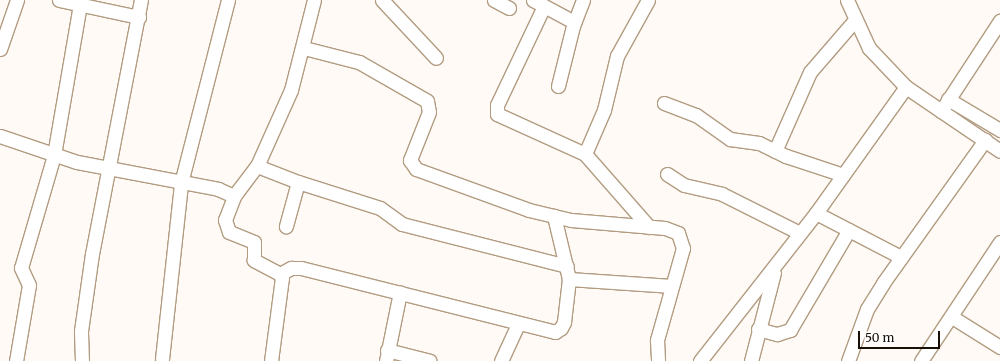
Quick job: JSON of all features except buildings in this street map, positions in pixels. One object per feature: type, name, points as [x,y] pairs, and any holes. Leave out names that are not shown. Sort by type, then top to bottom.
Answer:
[{"type":"street","points":[[0,49],[17,0]]},
{"type":"street","points":[[59,0],[139,18]]},
{"type":"street","points":[[82,361],[83,310],[108,170],[139,18],[141,0]]},
{"type":"street","points":[[162,359],[181,183],[228,0]]},
{"type":"street","points":[[271,361],[282,283],[280,274],[254,260],[254,242],[226,229],[225,220],[234,196],[257,166],[291,90],[304,48],[314,0]]},
{"type":"street","points":[[382,0],[436,58]]},
{"type":"street","points":[[494,0],[509,8]]},
{"type":"street","points":[[558,86],[574,22],[583,0]]},
{"type":"street","points":[[585,154],[604,110],[617,56],[648,0]]},
{"type":"street","points":[[847,0],[869,48],[906,86],[1000,151]]},
{"type":"street","points":[[574,22],[538,3],[497,105],[497,114],[585,154],[649,227]]},
{"type":"street","points":[[16,361],[29,285],[21,268],[54,155],[80,5]]},
{"type":"street","points":[[775,151],[810,72],[855,20]]},
{"type":"street","points":[[941,111],[1000,20]]},
{"type":"street","points":[[304,48],[359,62],[427,101],[429,112],[410,160],[416,169],[507,203],[554,216],[674,230],[683,240],[657,340],[658,361]]},
{"type":"street","points":[[700,361],[816,213],[906,86]]},
{"type":"street","points":[[948,100],[1000,130]]},
{"type":"street","points":[[664,103],[696,115],[730,139],[759,144],[843,175]]},
{"type":"street","points":[[0,136],[54,155],[108,170],[218,189],[234,196]]},
{"type":"street","points":[[848,361],[867,309],[901,257],[985,140]]},
{"type":"street","points":[[257,166],[298,182],[380,208],[402,224],[568,272],[672,286]]},
{"type":"street","points":[[668,174],[684,185],[722,194],[800,233]]},
{"type":"street","points":[[286,226],[298,182]]},
{"type":"street","points":[[816,213],[901,257]]},
{"type":"street","points":[[280,274],[291,268],[301,268],[400,292],[548,333],[561,328],[567,311],[568,272],[554,216]]},
{"type":"street","points":[[758,329],[777,334],[790,330],[849,230]]},
{"type":"street","points":[[921,361],[952,317],[1000,242]]},
{"type":"street","points":[[751,361],[758,329],[776,264]]},
{"type":"street","points":[[400,292],[386,356],[430,361]]},
{"type":"street","points":[[952,317],[1000,348]]},
{"type":"street","points":[[501,361],[518,324]]}]
